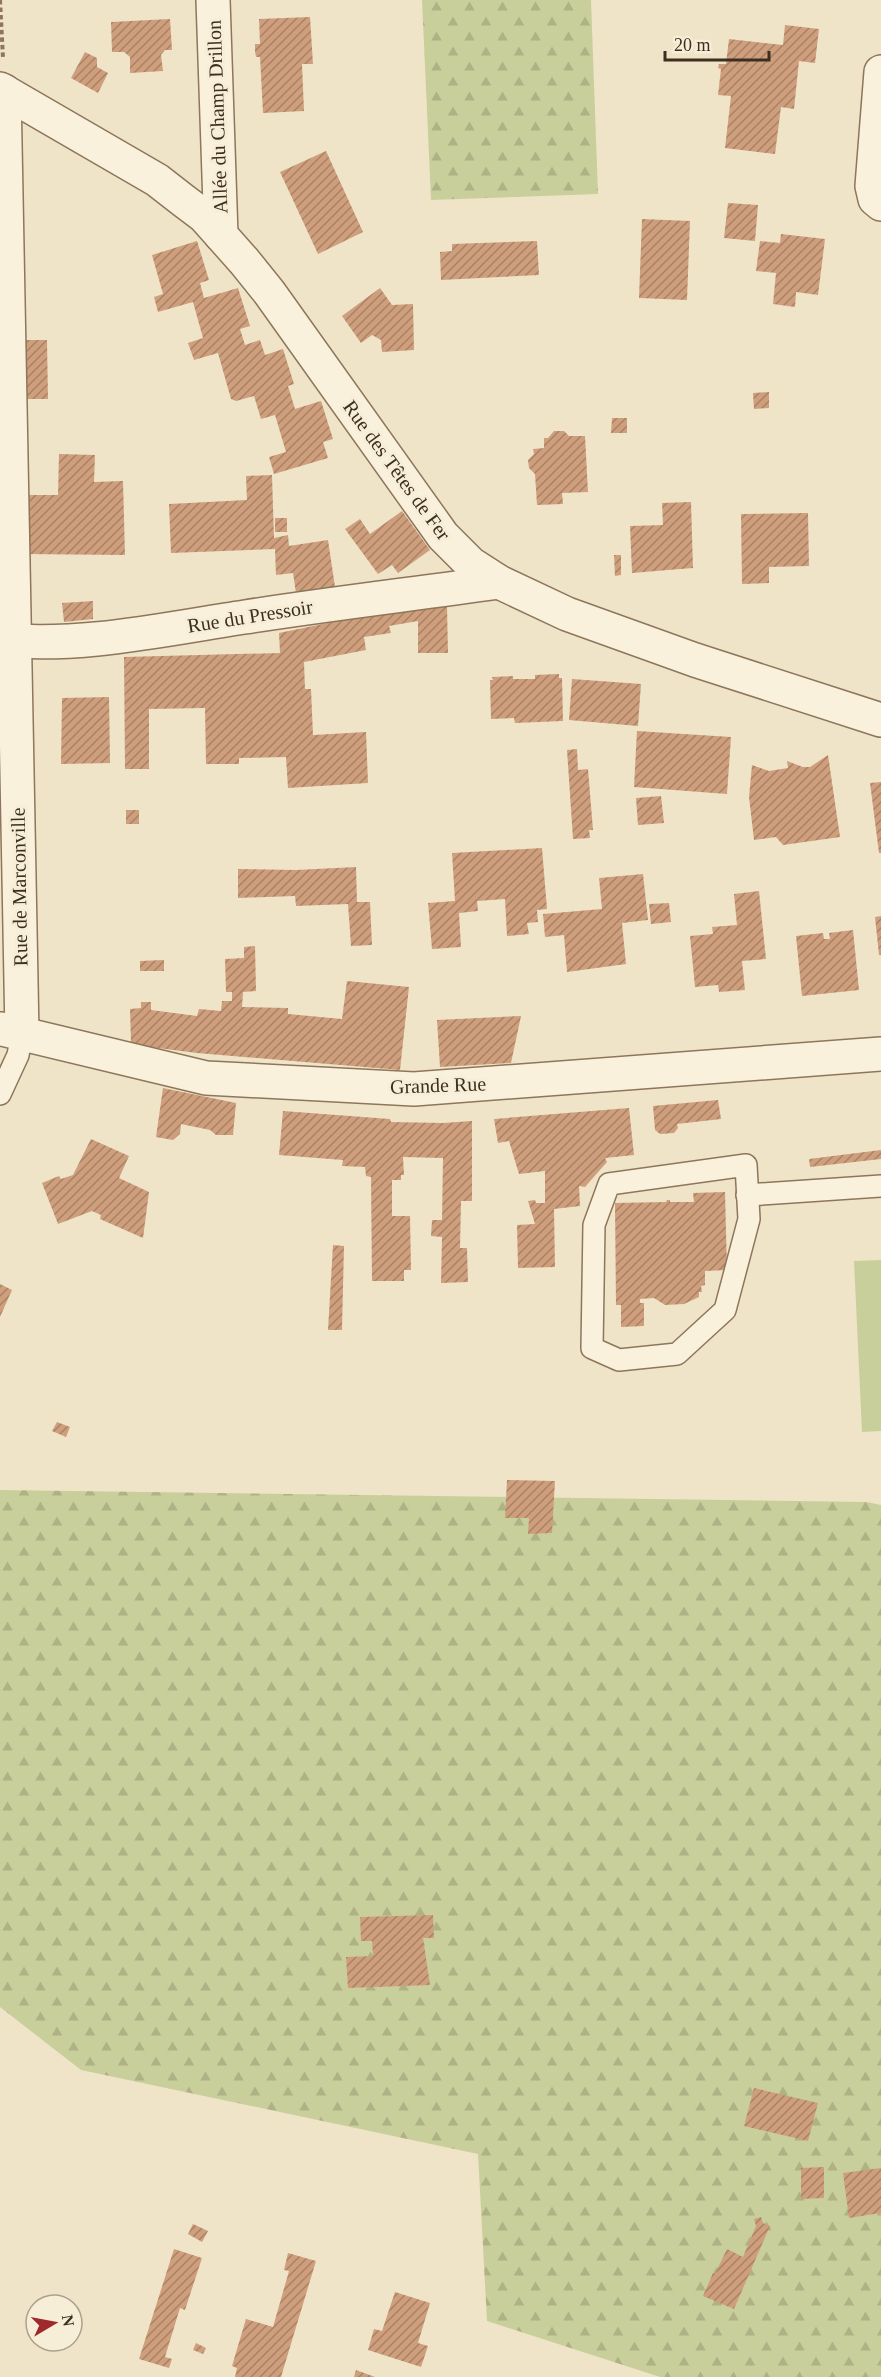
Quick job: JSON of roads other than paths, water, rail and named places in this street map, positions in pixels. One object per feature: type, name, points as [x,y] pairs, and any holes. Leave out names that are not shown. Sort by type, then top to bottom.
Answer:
[{"type":"street","name":"Allée du Champ Drillon","points":[[213,0],[220,235]]},
{"type":"street","points":[[881,72],[872,186],[875,199],[881,204]]},
{"type":"street","name":"Rue des Têtes de Fer","points":[[2,90],[157,180],[204,216],[269,292],[443,536],[471,564],[499,582],[577,618],[695,660],[881,720]]},
{"type":"street","name":"Rue de Marconville","points":[[2,90],[11,1031]]},
{"type":"street","name":"Rue du Pressoir","points":[[7,640],[38,642],[134,634],[337,603],[499,582]]},
{"type":"street","name":"Grande Rue","points":[[11,1031],[206,1078],[414,1089],[881,1054]]},
{"type":"lane","points":[[0,1094],[18,1055],[11,1031]]},
{"type":"lane","points":[[746,1165],[747,1195],[749,1219],[725,1310],[677,1354],[619,1360],[591,1348],[594,1224],[609,1184],[746,1165]]},
{"type":"lane","points":[[747,1195],[881,1186]]}]
